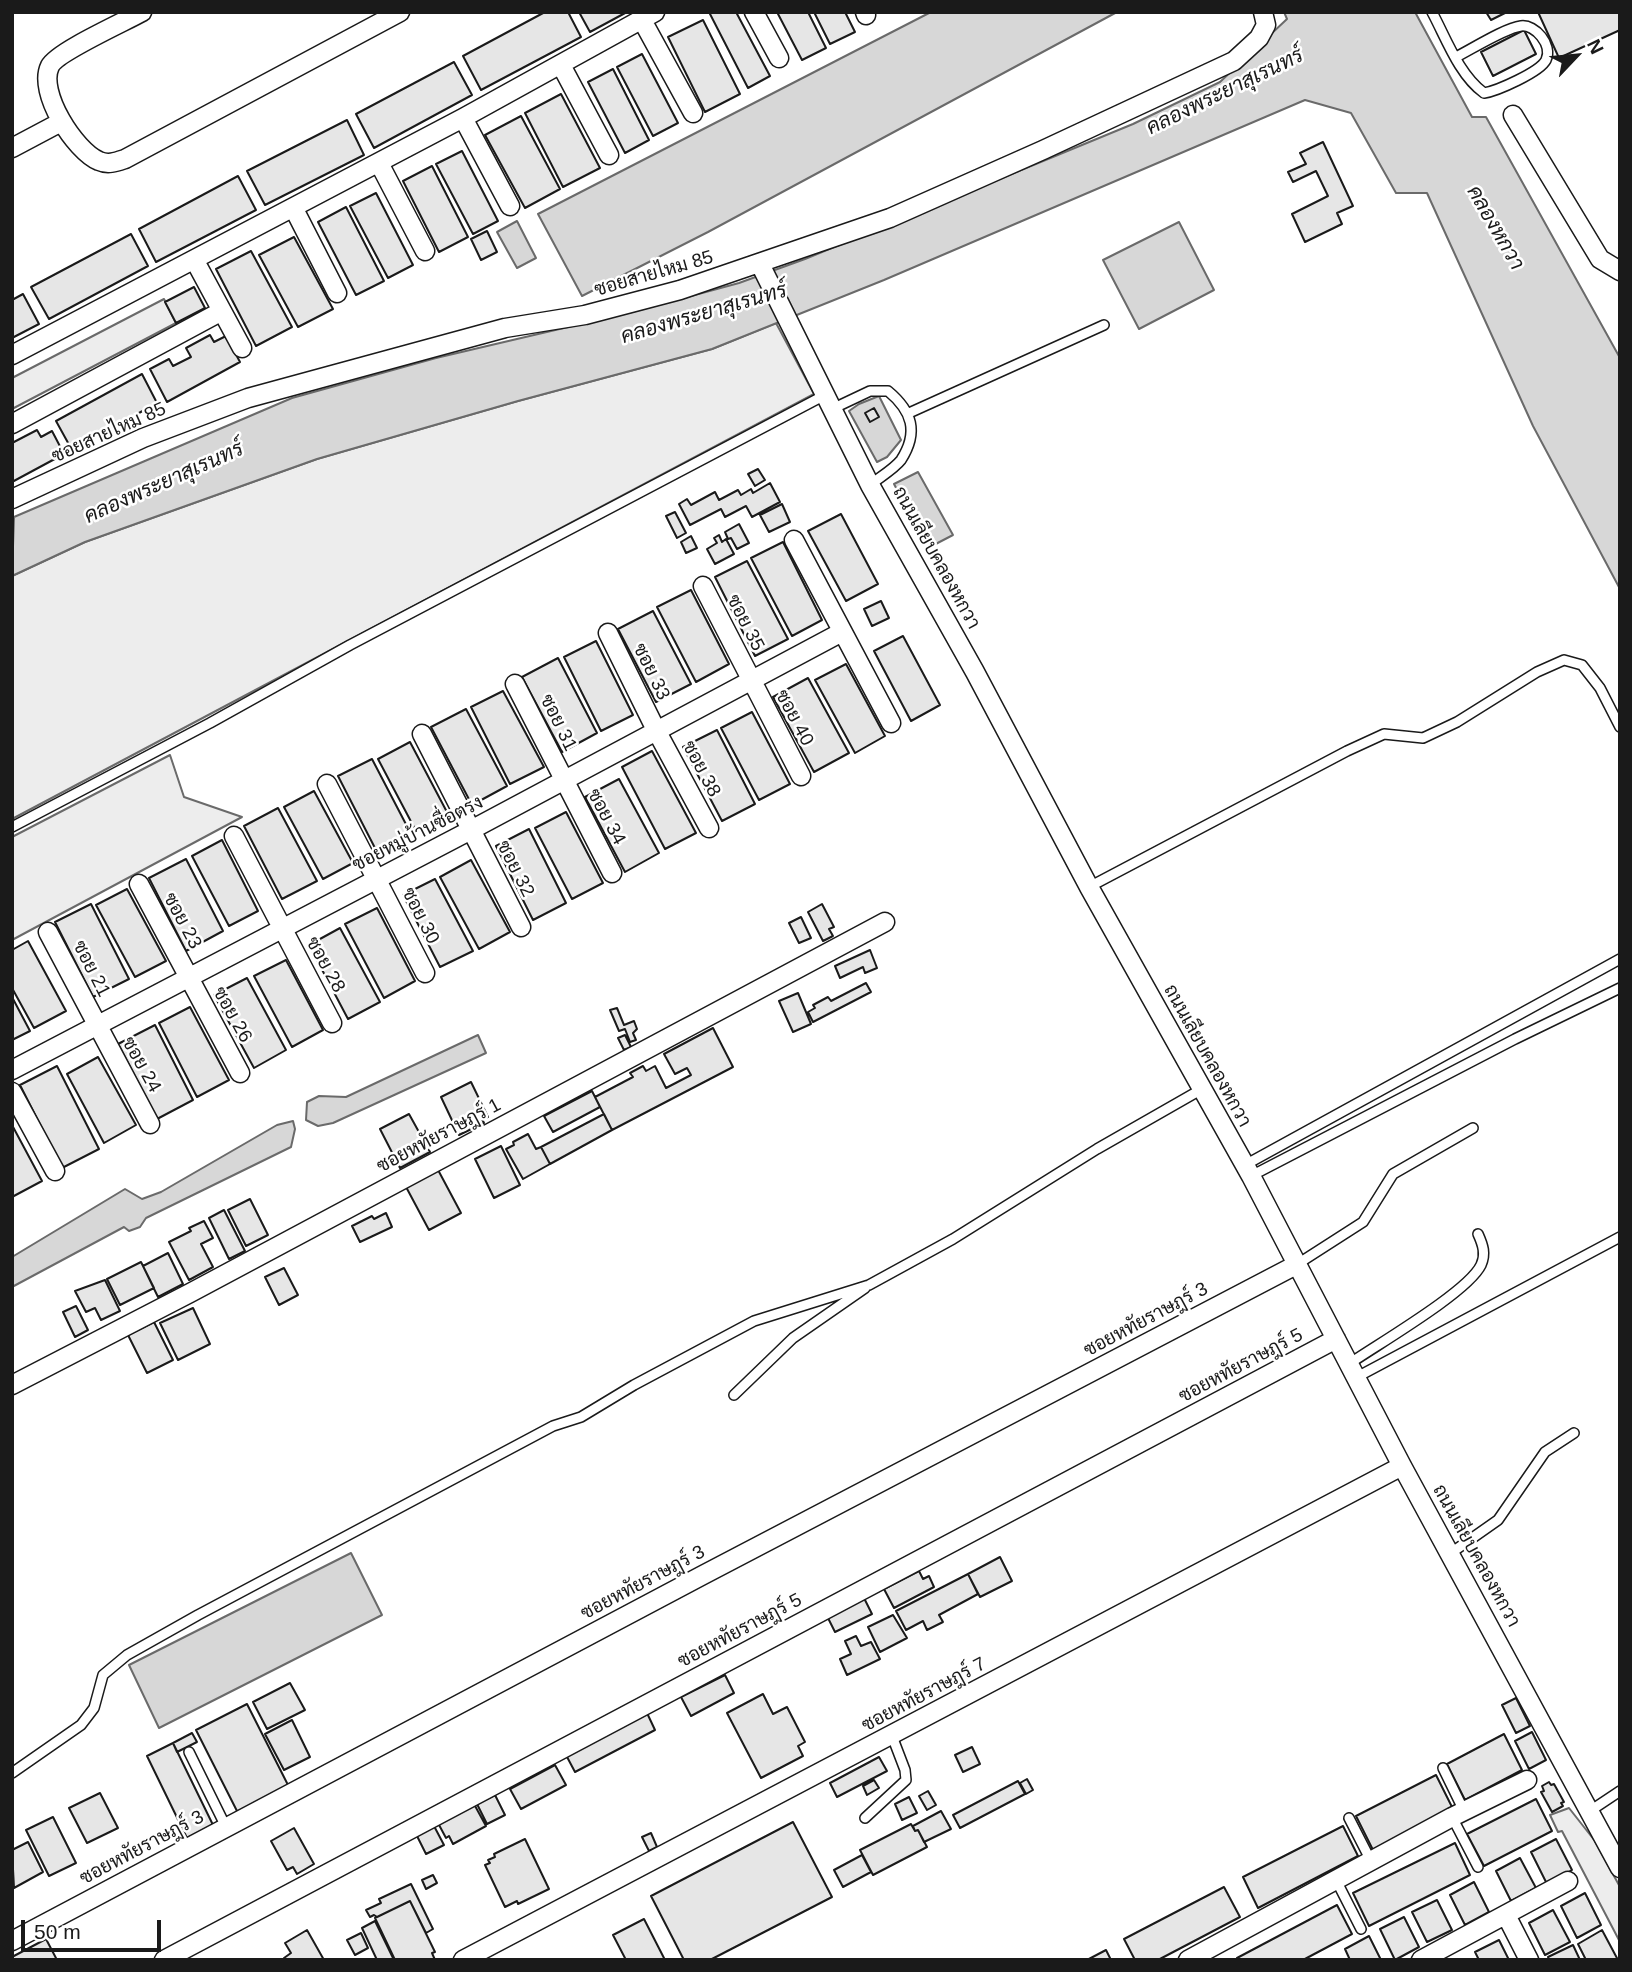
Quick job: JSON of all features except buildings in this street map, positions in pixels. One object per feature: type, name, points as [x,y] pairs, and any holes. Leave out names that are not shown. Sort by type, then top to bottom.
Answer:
[{"type":"street","points":[[142,12],[71,50],[51,63],[48,70],[47,88],[61,122],[82,148],[98,161],[110,164],[125,159],[400,12]]},
{"type":"street","points":[[754,12],[779,58]]},
{"type":"street","name":"ซอยสายไหม 85","points":[[12,499],[143,438],[248,398],[505,328],[585,315],[762,269],[890,218],[1234,61],[1259,38],[1266,25],[1262,12]]},
{"type":"street","points":[[12,355],[294,209],[649,16],[693,113]]},
{"type":"street","points":[[561,65],[609,155]]},
{"type":"street","points":[[1513,115],[1600,259],[1620,271]]},
{"type":"street","points":[[463,118],[510,206]]},
{"type":"street","points":[[12,148],[61,122]]},
{"type":"street","points":[[379,163],[425,251]]},
{"type":"street","points":[[294,209],[337,293]]},
{"type":"street","points":[[195,261],[242,348]]},
{"type":"street","name":"ถนนเลียบคลองหกวา","points":[[762,269],[870,485],[975,672],[1089,887],[1248,1171],[1402,1466],[1620,1868]]},
{"type":"street","points":[[12,424],[222,311]]},
{"type":"street","points":[[794,540],[891,723]]},
{"type":"street","name":"ซอย 35","points":[[703,586],[750,680]]},
{"type":"street","name":"ซอยหมู่บ้านซื่อตรง","points":[[12,1070],[842,632]]},
{"type":"street","name":"ซอย 33","points":[[608,633],[656,730]]},
{"type":"street","name":"ซอย 40","points":[[750,680],[801,776]]},
{"type":"street","name":"ซอย 31","points":[[515,684],[564,781]]},
{"type":"street","name":"ซอย 38","points":[[656,730],[709,828]]},
{"type":"street","name":"ซอย 32","points":[[422,734],[521,927]]},
{"type":"street","name":"ซอย 34","points":[[564,781],[612,873]]},
{"type":"street","name":"ซอย 30","points":[[327,784],[425,974]]},
{"type":"street","name":"ซอย 28","points":[[234,836],[332,1023]]},
{"type":"street","name":"ซอย 23","points":[[139,884],[187,977]]},
{"type":"street","name":"ซอยหทัยราษฎร์ 1","points":[[12,1385],[190,1293],[885,922]]},
{"type":"street","name":"ซอย 21","points":[[48,932],[96,1026]]},
{"type":"street","name":"ซอย 26","points":[[187,977],[240,1073]]},
{"type":"street","name":"ซอย 24","points":[[96,1026],[150,1124]]},
{"type":"street","points":[[12,1092],[55,1171]]},
{"type":"street","name":"ซอยหทัยราษฎร์ 3","points":[[12,1941],[1296,1265]]},
{"type":"street","name":"ซอยหทัยราษฎร์ 5","points":[[164,1960],[1336,1339]]},
{"type":"street","name":"ซอยหทัยราษฎร์ 7","points":[[463,1960],[1402,1466]]},
{"type":"street","points":[[1188,1960],[1458,1814],[1527,1780]]},
{"type":"street","points":[[1421,1960],[1568,1881]]},
{"type":"street","points":[[1506,1915],[1529,1960]]},
{"type":"lane","points":[[1432,12],[1456,57],[1474,86],[1484,93],[1495,91],[1541,66],[1547,58],[1547,49],[1539,33],[1530,26],[1518,26],[1456,57]]},
{"type":"lane","points":[[909,413],[1104,325]]},
{"type":"lane","points":[[12,827],[210,723],[350,645],[828,402],[870,391],[888,391],[909,413],[911,432],[900,461],[870,485]]},
{"type":"lane","points":[[1089,887],[1347,751],[1384,734],[1423,738],[1457,722],[1537,672],[1564,660],[1582,665],[1600,688],[1620,727]]},
{"type":"lane","points":[[1248,1171],[1620,959]]},
{"type":"lane","points":[[1248,1171],[1620,988]]},
{"type":"lane","points":[[734,1395],[793,1338],[869,1285],[953,1239],[1097,1149],[1202,1089]]},
{"type":"lane","points":[[1296,1265],[1363,1222],[1393,1174],[1474,1128]]},
{"type":"lane","points":[[1353,1371],[1464,1287],[1480,1265],[1485,1248],[1478,1234]]},
{"type":"lane","points":[[1353,1371],[1620,1237]]},
{"type":"lane","points":[[12,1773],[81,1725],[94,1708],[103,1675],[127,1655],[209,1608],[553,1426],[581,1417],[634,1385],[754,1321],[869,1285]]},
{"type":"lane","points":[[1451,1553],[1498,1520],[1545,1452],[1574,1433]]},
{"type":"lane","points":[[865,1818],[906,1780],[892,1736]]},
{"type":"lane","points":[[189,1752],[226,1827]]},
{"type":"lane","points":[[1443,1768],[1478,1867]]},
{"type":"lane","points":[[1590,1811],[1620,1791]]},
{"type":"lane","points":[[1349,1818],[1371,1861]]},
{"type":"lane","points":[[1336,1880],[1361,1929]]},
{"type":"shaded area","points":[[164,299],[176,323],[12,409],[12,378]]},
{"type":"shaded area","points":[[776,323],[814,394],[12,819],[12,576],[85,542],[317,459],[712,349]]},
{"type":"shaded area","points":[[170,755],[184,797],[242,817],[12,940],[12,837]]},
{"type":"shaded area","points":[[1569,1808],[1595,1841],[1620,1887],[1620,1942],[1562,1831],[1558,1832],[1550,1815]]},
{"type":"water","points":[[931,12],[1117,12],[708,232],[582,296],[538,214]]},
{"type":"water","points":[[1284,12],[1415,12],[1472,117],[1486,117],[1620,358],[1620,589],[1533,426],[1427,193],[1396,193],[1351,113],[1305,100],[884,280],[712,349],[317,459],[85,542],[12,576],[14,517],[292,398],[436,358],[632,312],[739,283],[805,259],[1133,124],[1220,82],[1287,19]]},
{"type":"water","points":[[517,221],[536,258],[517,268],[497,232]]},
{"type":"water","points":[[1179,222],[1214,290],[1139,329],[1103,260]]},
{"type":"water","points":[[879,396],[901,440],[887,457],[877,462],[849,411]]},
{"type":"water","points":[[918,472],[953,535],[928,548],[894,484]]},
{"type":"water","points":[[478,1035],[486,1053],[333,1123],[318,1126],[306,1120],[307,1102],[319,1096],[346,1097]]},
{"type":"water","points":[[293,1121],[295,1129],[291,1147],[146,1218],[140,1227],[129,1231],[124,1227],[12,1287],[12,1257],[125,1189],[142,1199],[161,1192],[277,1125]]},
{"type":"water","points":[[351,1553],[382,1615],[159,1728],[129,1665]]},
{"type":"water label","name":"คลองพระยาสุเรนทร์","points":[[1225,92]]},
{"type":"water label","name":"คลองหกวา","points":[[1495,228]]},
{"type":"water label","name":"คลองพระยาสุเรนทร์","points":[[704,314]]},
{"type":"water label","name":"คลองพระยาสุเรนทร์","points":[[164,483]]}]
